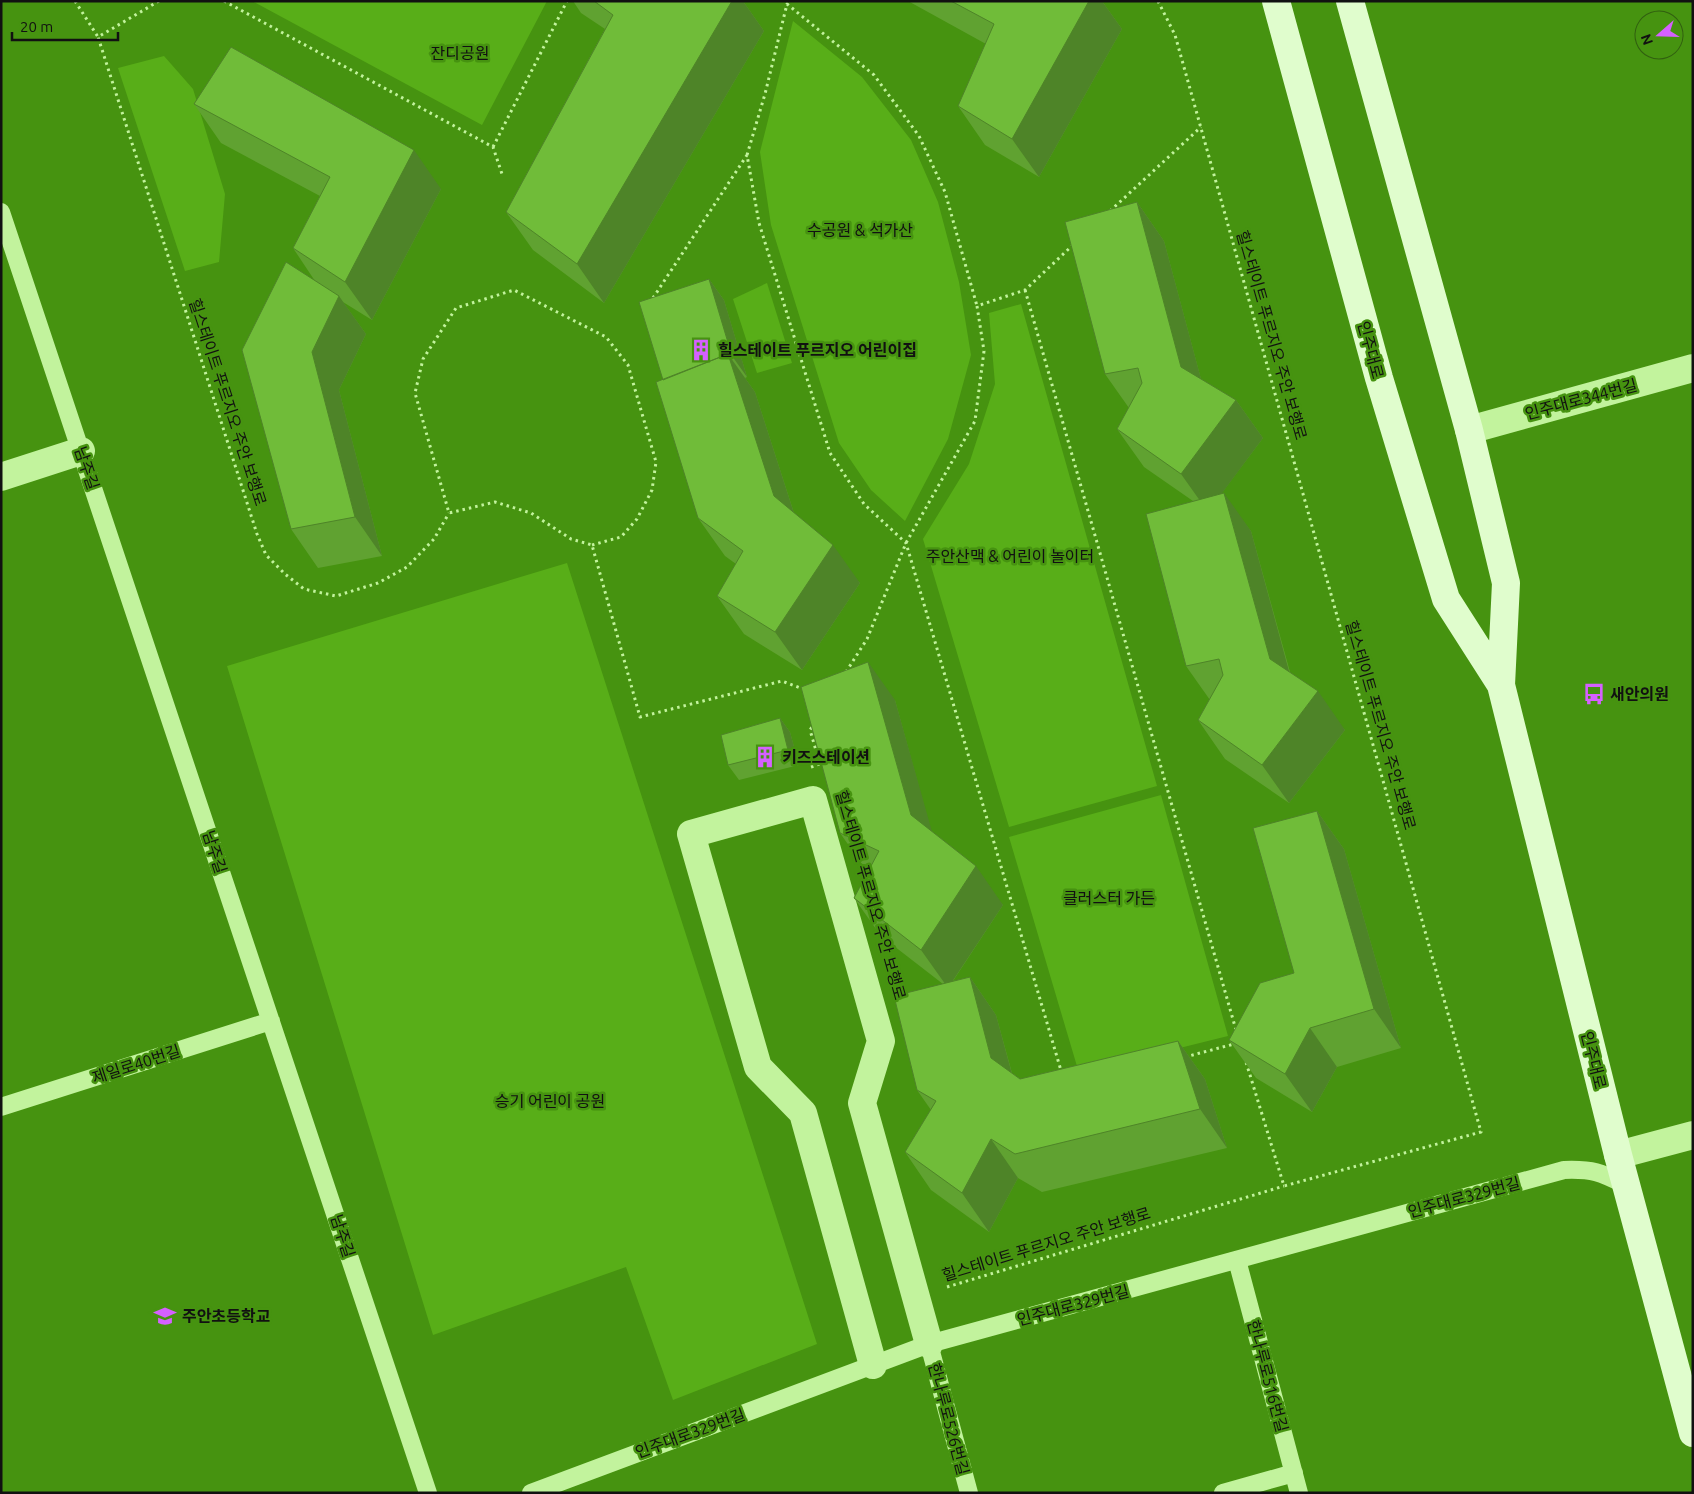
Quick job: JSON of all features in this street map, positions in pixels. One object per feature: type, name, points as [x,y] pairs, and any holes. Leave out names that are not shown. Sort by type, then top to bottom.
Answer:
[{"type":"main road","name":"인주대로","points":[[1276,1],[1379,378],[1446,599],[1501,685]]},
{"type":"main road","name":"인주대로","points":[[1350,1],[1469,430],[1506,583],[1501,685],[1618,1155],[1693,1433]]},
{"type":"street","name":"인주대로344번길","points":[[1469,430],[1693,368]]},
{"type":"street","points":[[1,477],[81,452]]},
{"type":"street","points":[[872,1365],[802,1113],[758,1067],[691,834],[812,800],[881,1040],[862,1104],[929,1344]]},
{"type":"street","points":[[1618,1155],[1693,1135]]},
{"type":"lane","name":"남주길","points":[[1,212],[428,1493]]},
{"type":"lane","name":"제일로40번길","points":[[1,1107],[271,1021]]},
{"type":"lane","name":"인주대로329번길","points":[[531,1493],[929,1344],[1564,1170],[1587,1169],[1604,1174],[1626,1185]]},
{"type":"lane","name":"한나루로516번길","points":[[1236,1260],[1299,1493]]},
{"type":"lane","name":"한나루로526번길","points":[[929,1344],[969,1493]]},
{"type":"lane","points":[[1223,1493],[1294,1473]]},
{"type":"path","name":"힐스테이트 푸르지오 주안 보행로","points":[[75,1],[98,37],[254,524],[266,555],[284,574],[304,589],[336,596],[378,583],[407,567],[434,539],[449,513]]},
{"type":"path","points":[[98,37],[159,1]]},
{"type":"path","points":[[224,1],[493,148],[503,177]]},
{"type":"path","points":[[493,148],[567,1]]},
{"type":"path","name":"힐스테이트 푸르지오 주안 보행로","points":[[944,1287],[1284,1186],[1481,1132],[1175,35],[1158,1]]},
{"type":"path","points":[[653,298],[747,155],[764,94],[785,3],[874,74],[919,136],[945,192],[977,306],[984,351],[974,421],[906,543],[867,639],[844,677]]},
{"type":"path","points":[[1106,215],[1201,127]]},
{"type":"path","points":[[747,155],[759,223],[830,453],[864,504],[906,543],[1064,1080]]},
{"type":"path","points":[[977,306],[1026,290],[1077,242]]},
{"type":"path","points":[[514,290],[606,337],[628,365],[656,462],[652,490],[637,519],[621,537],[592,545],[571,539],[532,513],[495,502],[449,513],[416,393],[423,359],[456,308],[514,290]]},
{"type":"path","points":[[1026,290],[1237,1033]]},
{"type":"path","points":[[592,545],[640,718],[782,681],[806,690]]},
{"type":"path","name":"힐스테이트 푸르지오 주안 보행로","points":[[815,723],[810,730],[823,773]]},
{"type":"path","points":[[811,767],[820,764]]},
{"type":"path","points":[[1182,1058],[1240,1042]]},
{"type":"path","points":[[1245,1060],[1284,1186]]},
{"type":"green space","name":"잔디공원","points":[[252,1],[547,1],[482,125]]},
{"type":"green space","name":"수공원 & 석가산","points":[[793,21],[862,77],[911,140],[938,202],[959,282],[971,355],[948,439],[905,521],[871,490],[839,443],[771,225],[760,152]]},
{"type":"green space","points":[[164,56],[193,89],[225,194],[219,262],[185,271],[118,68]]},
{"type":"green space","points":[[767,283],[792,363],[757,373],[733,299]]},
{"type":"green space","name":"주안산맥 & 어린이 놀이터","points":[[1021,304],[1157,786],[1009,827],[923,539],[969,464],[995,384],[989,313]]},
{"type":"green space","name":"승기 어린이 공원","points":[[567,563],[817,1344],[673,1400],[626,1267],[433,1335],[227,666]]},
{"type":"green space","name":"클러스터 가든","points":[[1161,795],[1228,1036],[1079,1073],[1009,837]]},
{"type":"building","points":[[594,1],[732,1],[577,264],[506,212],[613,15]]},
{"type":"building","points":[[951,1],[1089,1],[1012,139],[958,106],[994,24]]},
{"type":"building","points":[[231,47],[414,150],[345,282],[293,248],[330,177],[194,104]]},
{"type":"building","points":[[1137,202],[1181,367],[1236,400],[1181,474],[1117,429],[1142,383],[1138,368],[1105,374],[1065,222]]},
{"type":"building","points":[[286,262],[339,296],[312,352],[355,517],[291,529],[242,350]]},
{"type":"building","points":[[709,279],[732,356],[730,357],[728,354],[663,380],[639,302]]},
{"type":"building","points":[[728,354],[774,496],[833,545],[775,632],[717,596],[743,551],[698,518],[656,382]]},
{"type":"building","points":[[1224,493],[1270,659],[1318,691],[1262,765],[1198,720],[1223,675],[1219,659],[1186,666],[1146,514]]},
{"type":"building","points":[[868,662],[911,815],[976,866],[921,950],[854,898],[879,851],[840,833],[801,687]]},
{"type":"building","points":[[780,718],[788,750],[728,765],[721,735]]},
{"type":"building","points":[[1317,811],[1374,1009],[1310,1028],[1285,1074],[1229,1040],[1260,983],[1294,973],[1253,828]]},
{"type":"building","points":[[970,977],[991,1058],[1020,1079],[1178,1041],[1200,1109],[1015,1154],[991,1139],[962,1193],[905,1152],[936,1101],[917,1090],[894,996]]},
{"type":"place","name":"힐스테이트 푸르지오 어린이집","points":[[701,350]]},
{"type":"place","name":"새안의원","points":[[1594,694]]},
{"type":"place","name":"키즈스테이션","points":[[765,757]]},
{"type":"place","name":"주안초등학교","points":[[165,1316]]}]
